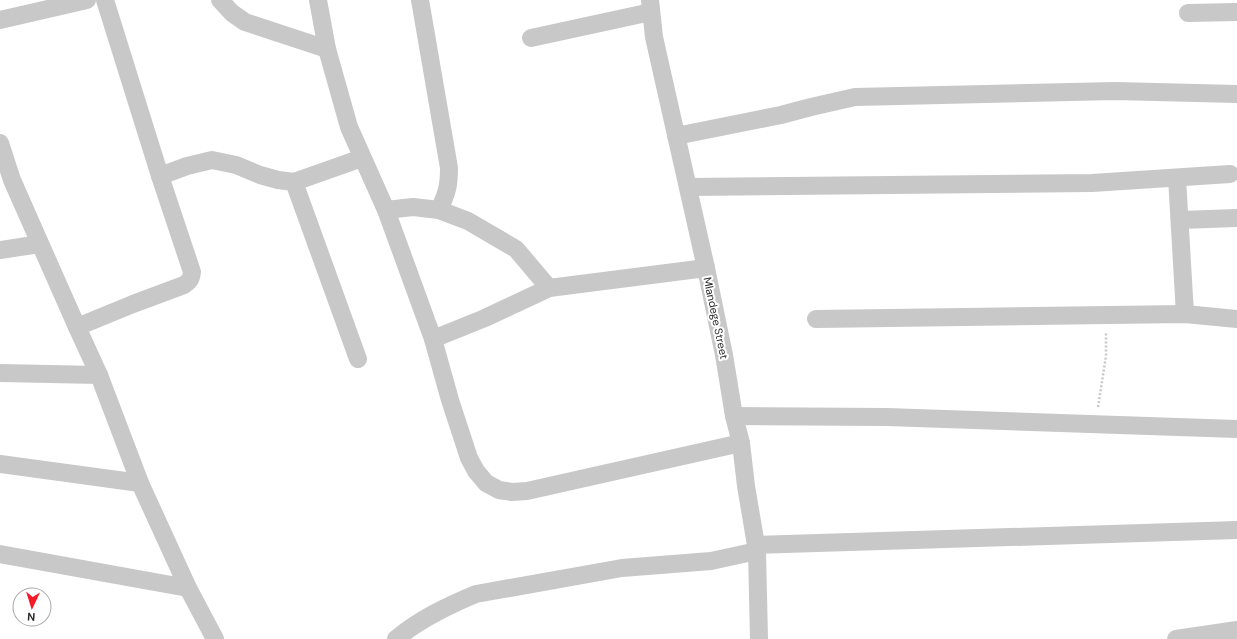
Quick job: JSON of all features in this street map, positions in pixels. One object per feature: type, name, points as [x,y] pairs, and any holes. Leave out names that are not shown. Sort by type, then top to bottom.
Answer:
[{"type":"street","points":[[0,20],[87,0]]},
{"type":"street","points":[[76,327],[184,285],[191,278],[192,272],[160,176],[105,0]]},
{"type":"street","points":[[220,0],[232,14],[245,22],[327,49]]},
{"type":"street","points":[[318,0],[327,49],[349,126],[386,210],[433,339],[450,400],[469,458],[476,471],[486,483],[499,490],[512,492],[527,491],[741,443]]},
{"type":"street","points":[[420,0],[449,168],[447,193],[439,210]]},
{"type":"street","points":[[531,38],[651,6]]},
{"type":"street","name":"Mlandege Street","points":[[651,6],[654,37],[706,268],[724,355],[734,416],[741,443],[746,486],[757,548],[759,639]]},
{"type":"street","points":[[1188,13],[1237,12]]},
{"type":"street","points":[[676,136],[781,115],[855,97],[1115,91],[1237,94]]},
{"type":"street","points":[[0,143],[6,181],[40,244],[76,327],[100,375],[140,483],[188,588],[215,639]]},
{"type":"street","points":[[160,176],[188,166],[212,160],[236,165],[260,175],[278,180],[294,182],[362,158]]},
{"type":"street","points":[[688,187],[1092,183],[1230,174]]},
{"type":"street","points":[[1177,178],[1185,314]]},
{"type":"street","points":[[294,182],[358,359]]},
{"type":"street","points":[[386,210],[412,207],[439,210],[468,221],[516,249],[549,288]]},
{"type":"street","points":[[1180,220],[1237,218]]},
{"type":"street","points":[[0,250],[40,244]]},
{"type":"street","points":[[433,339],[486,318],[549,288],[706,268]]},
{"type":"street","points":[[816,319],[1185,314],[1237,319]]},
{"type":"street","points":[[0,373],[100,375]]},
{"type":"street","points":[[734,416],[887,417],[1237,429]]},
{"type":"street","points":[[0,464],[140,483]]},
{"type":"street","points":[[396,639],[425,618],[454,603],[476,594],[622,568],[711,561],[757,548],[1108,533],[1237,530]]},
{"type":"street","points":[[0,554],[188,588]]},
{"type":"street","points":[[1176,639],[1237,630]]},
{"type":"path","points":[[1097,423],[1106,356],[1105,316]]}]
